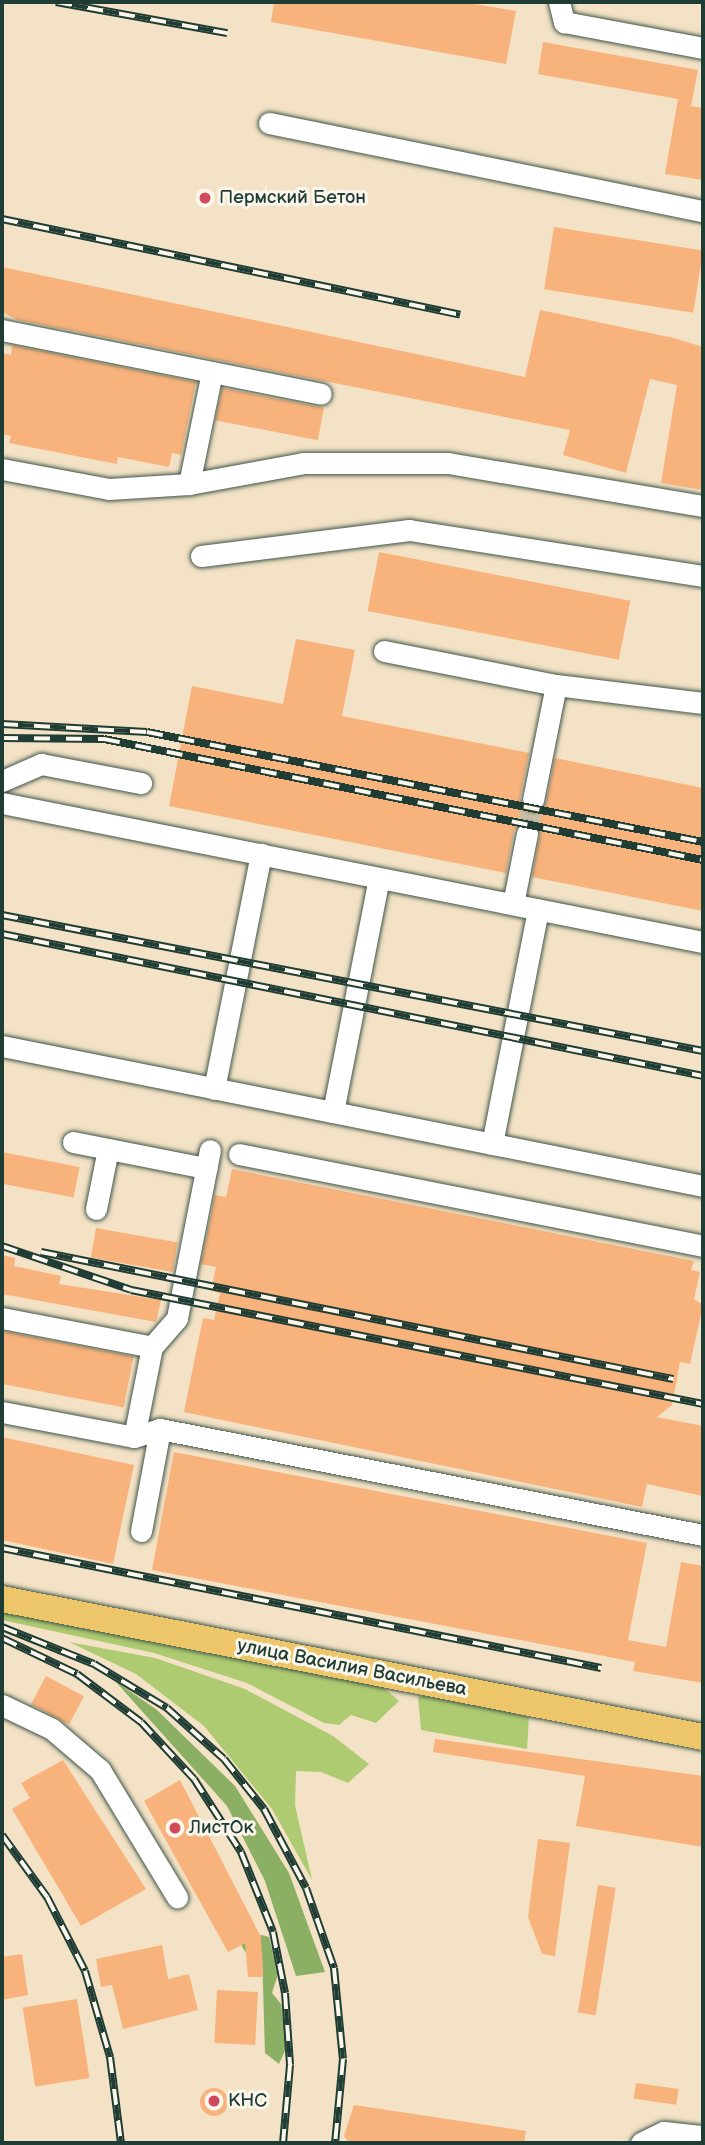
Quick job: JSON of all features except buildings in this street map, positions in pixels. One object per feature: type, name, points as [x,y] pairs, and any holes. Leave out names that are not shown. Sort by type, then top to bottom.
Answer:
[{"type":"main road","name":"улица Василия Васильева","points":[[2,1599],[703,1737]]},
{"type":"lane","points":[[559,2],[564,22],[703,48]]},
{"type":"lane","points":[[269,123],[703,211]]},
{"type":"lane","points":[[2,330],[321,394]]},
{"type":"lane","points":[[189,484],[212,372]]},
{"type":"lane","points":[[2,469],[109,489],[189,484],[303,463],[372,460],[528,472],[703,506]]},
{"type":"lane","points":[[201,556],[409,530],[703,576]]},
{"type":"lane","points":[[384,651],[556,685],[703,703]]},
{"type":"lane","points":[[533,800],[556,685]]},
{"type":"lane","points":[[2,781],[41,764],[141,783]]},
{"type":"lane","points":[[2,803],[703,942]]},
{"type":"lane","points":[[513,904],[527,833]]},
{"type":"lane","points":[[214,1088],[261,854]]},
{"type":"lane","points":[[333,1112],[379,877]]},
{"type":"lane","points":[[492,1144],[538,909]]},
{"type":"lane","points":[[2,1046],[703,1186]]},
{"type":"lane","points":[[73,1142],[108,1149],[208,1159],[177,1318],[152,1347],[134,1437]]},
{"type":"lane","points":[[96,1209],[108,1149]]},
{"type":"lane","points":[[239,1154],[703,1245]]},
{"type":"lane","points":[[2,1318],[152,1347]]},
{"type":"lane","points":[[2,1412],[134,1437],[160,1429],[703,1535]]},
{"type":"lane","points":[[141,1531],[160,1429]]},
{"type":"lane","points":[[2,1705],[52,1729],[100,1770],[177,1898]]},
{"type":"lane","points":[[641,2143],[664,2132],[703,2136]]},
{"type":"green space","points":[[2,1612],[330,1673],[382,1686],[399,1701],[376,1723],[351,1715],[339,1725],[324,1723],[247,1683],[154,1653],[2,1620]]},
{"type":"green space","points":[[69,1642],[155,1658],[245,1689],[333,1736],[369,1764],[348,1783],[321,1772],[296,1771],[295,1805],[312,1880],[272,1809],[204,1726],[136,1674]]},
{"type":"green space","points":[[115,1681],[157,1710],[235,1786],[289,1873],[325,1972],[296,1976],[265,1881],[227,1806]]},
{"type":"green space","points":[[429,1694],[529,1717],[527,1749],[421,1730],[418,1697]]},
{"type":"green space","points":[[261,1935],[269,1937],[278,1974],[272,1993],[281,2004],[287,2046],[279,2064],[265,2053],[262,1952],[246,1953],[241,1945]]},
{"type":"tunnel","points":[[527,833],[533,800]]},
{"type":"railway","points":[[56,2],[227,33]]},
{"type":"railway","points":[[2,219],[460,315]]},
{"type":"railway","points":[[2,724],[147,732],[703,842]]},
{"type":"railway","points":[[2,738],[104,739],[703,860]]},
{"type":"railway","points":[[2,915],[703,1051]]},
{"type":"railway","points":[[2,934],[703,1076]]},
{"type":"railway","points":[[2,1246],[131,1290],[703,1404]]},
{"type":"railway","points":[[41,1252],[673,1379]]},
{"type":"railway","points":[[2,1548],[601,1668]]},
{"type":"railway","points":[[2,1627],[94,1664],[167,1708],[224,1759],[264,1809],[306,1888],[334,1968],[343,2059],[335,2143]]},
{"type":"railway","points":[[2,1638],[77,1674],[141,1722],[194,1779],[241,1852],[273,1932],[285,1993],[290,2065],[283,2143]]},
{"type":"railway","points":[[2,1835],[47,1897],[85,1971],[110,2057],[121,2143]]},
{"type":"place","name":"Пермский Бетон","points":[[205,198]]},
{"type":"place","name":"ЛистОк","points":[[175,1828]]},
{"type":"place","name":"КНС","points":[[214,2101]]}]
